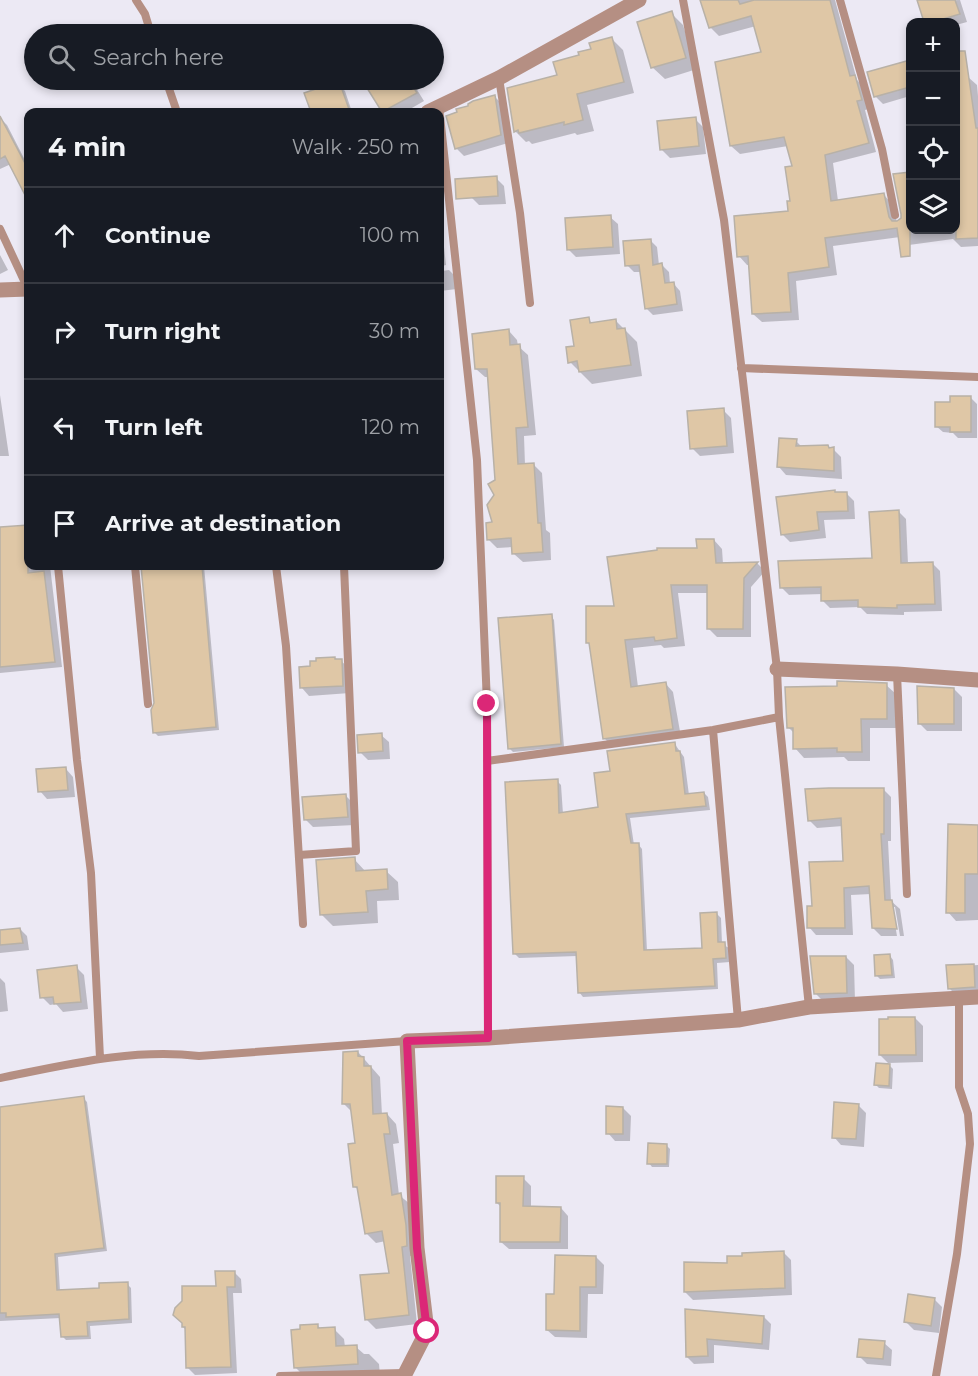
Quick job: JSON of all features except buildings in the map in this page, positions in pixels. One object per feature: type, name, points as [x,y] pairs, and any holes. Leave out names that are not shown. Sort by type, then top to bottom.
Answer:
[{"type":"street","points":[[438,108],[499,78],[639,0]]},
{"type":"street","points":[[0,290],[24,292]]},
{"type":"street","points":[[777,669],[978,680]]},
{"type":"street","points":[[404,1375],[427,1331],[417,1248],[407,1041],[488,1038],[738,1020],[809,1007],[978,997]]},
{"type":"lane","points":[[136,0],[148,24]]},
{"type":"lane","points":[[683,0],[724,220],[777,669],[779,717],[809,1007]]},
{"type":"lane","points":[[840,0],[882,148],[895,215]]},
{"type":"lane","points":[[499,78],[520,213],[530,303]]},
{"type":"lane","points":[[169,90],[176,108]]},
{"type":"lane","points":[[444,191],[477,460],[487,704],[488,1038]]},
{"type":"lane","points":[[0,229],[24,283]]},
{"type":"lane","points":[[741,368],[978,377]]},
{"type":"lane","points":[[58,570],[77,760],[91,873],[100,1058]]},
{"type":"lane","points":[[135,570],[148,704]]},
{"type":"lane","points":[[276,570],[286,646],[303,924]]},
{"type":"lane","points":[[299,855],[356,850],[344,570]]},
{"type":"lane","points":[[897,674],[907,894]]},
{"type":"lane","points":[[487,761],[713,730],[779,717]]},
{"type":"lane","points":[[713,730],[738,1020]]},
{"type":"lane","points":[[936,1376],[957,1254],[970,1144],[968,1114],[959,1087],[959,997]]},
{"type":"lane","points":[[0,1078],[100,1058],[171,1053],[199,1056],[407,1041]]},
{"type":"lane","points":[[280,1376],[404,1375]]},
{"type":"route","points":[[427,1331],[417,1248],[407,1041],[488,1038],[487,704]]}]
